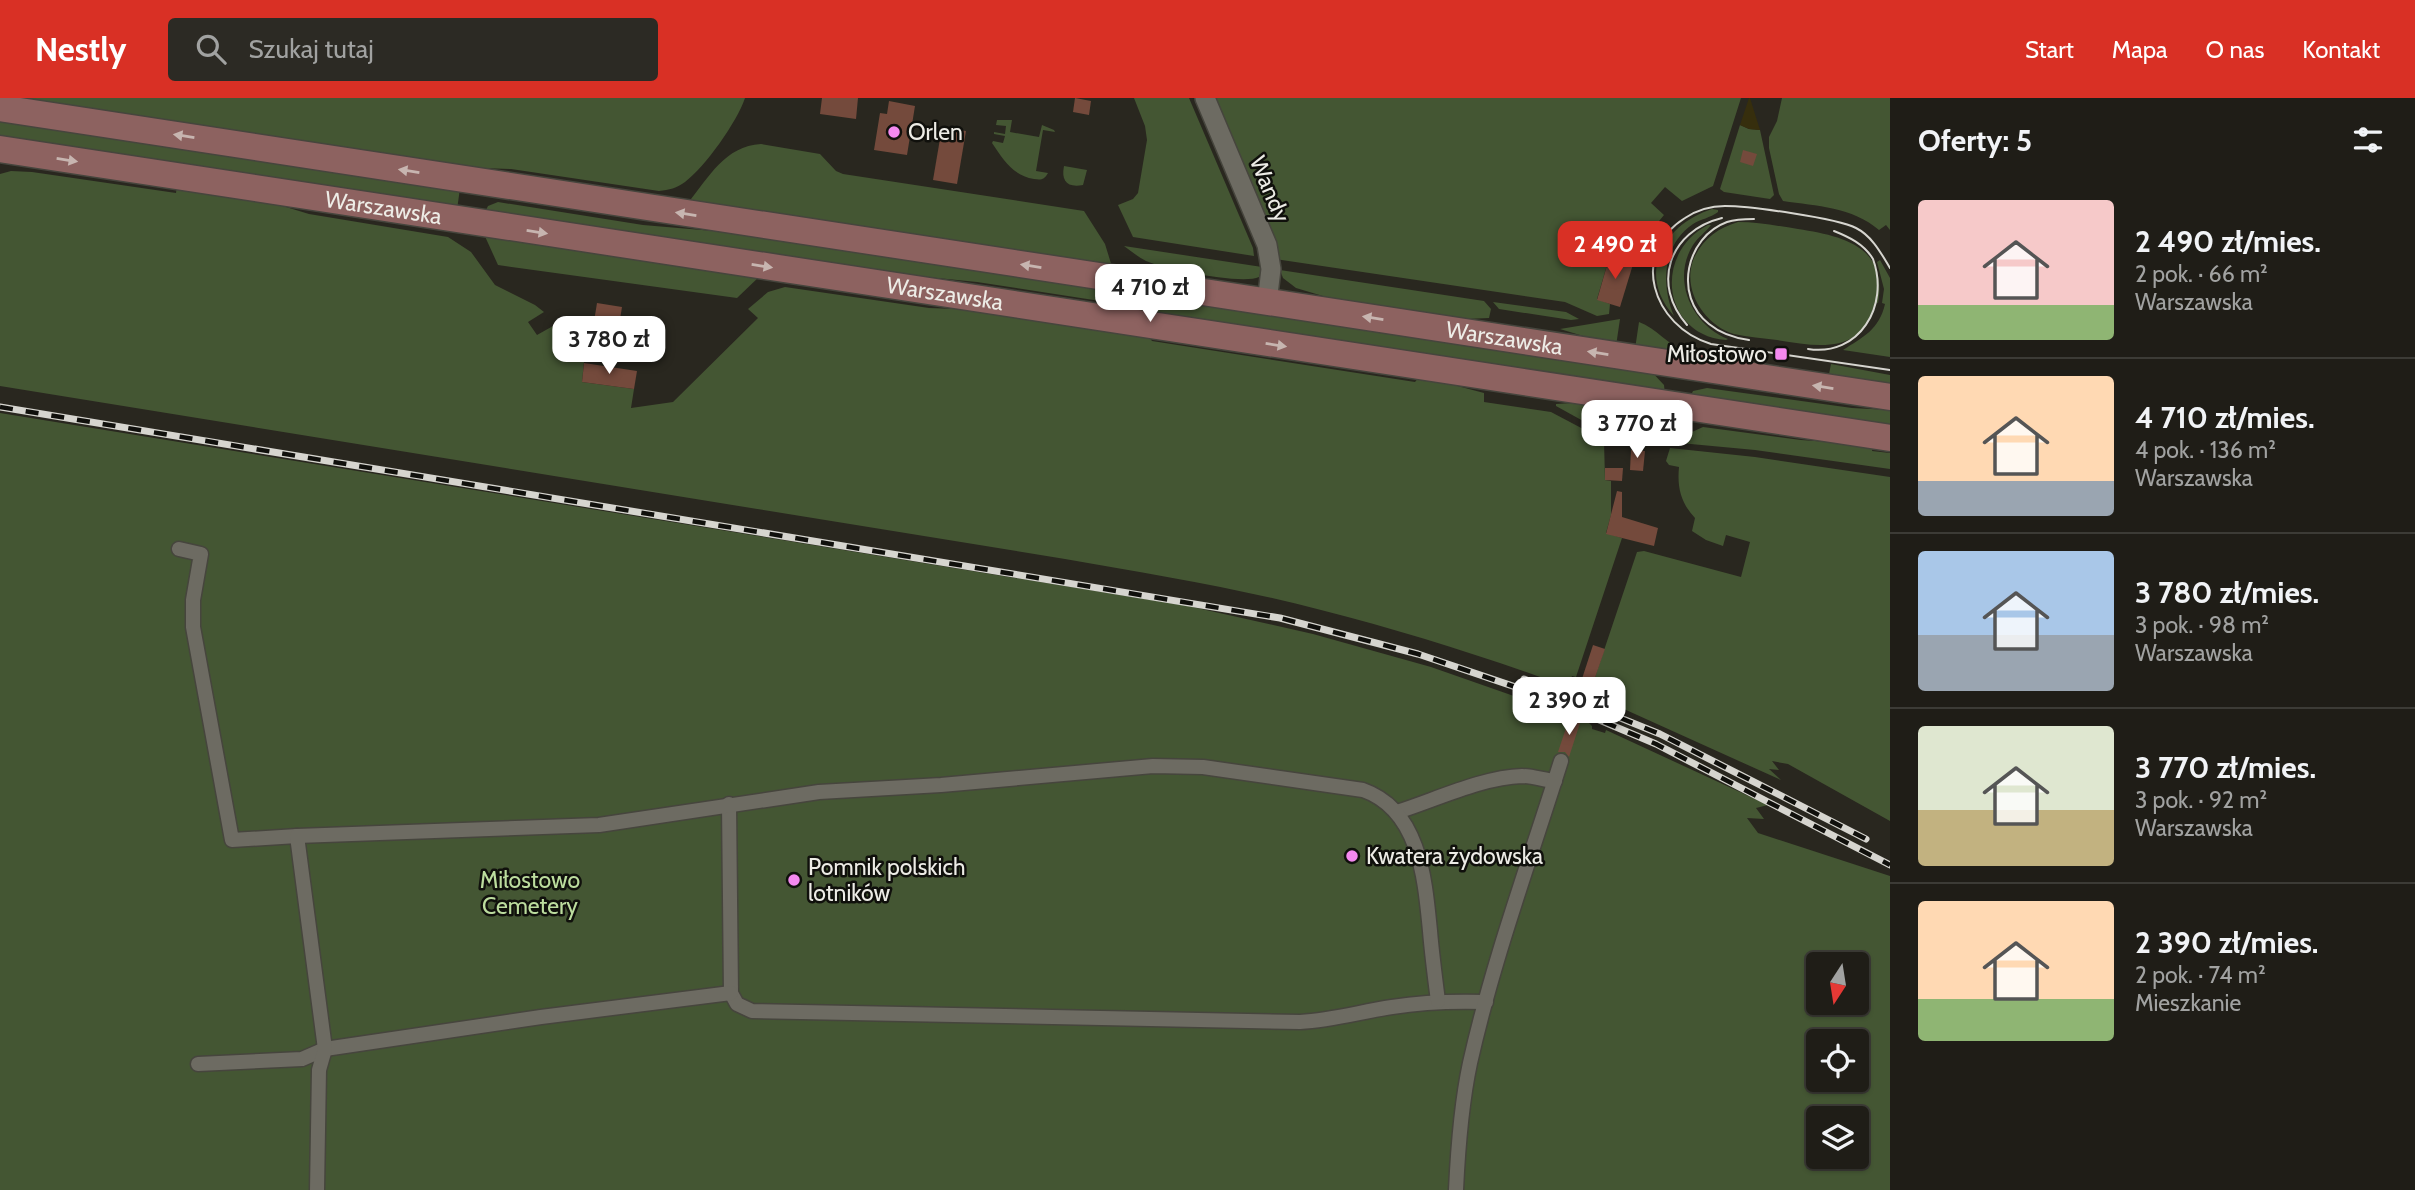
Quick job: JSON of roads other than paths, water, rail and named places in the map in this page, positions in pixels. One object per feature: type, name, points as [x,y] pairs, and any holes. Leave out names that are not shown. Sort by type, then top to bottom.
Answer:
[{"type":"main road","name":"Warszawska","points":[[0,108],[1890,397]]},
{"type":"main road","name":"Warszawska","points":[[0,149],[1890,438]]},
{"type":"main road","points":[[470,222],[477,181]]},
{"type":"main road","points":[[1112,320],[1132,309],[1139,283]]},
{"type":"street","name":"Wandy","points":[[1205,98],[1266,245],[1271,269],[1267,303]]},
{"type":"street","points":[[179,549],[201,554],[193,600],[193,627],[232,840],[296,835],[599,825],[819,792],[941,785],[1167,766],[1258,773],[1363,790],[1377,795],[1396,812],[1410,835],[1421,862],[1438,1001]]},
{"type":"street","points":[[1456,1190],[1461,1118],[1470,1065],[1486,1002],[1561,761]]},
{"type":"street","points":[[1396,812],[1481,784],[1505,779],[1523,776],[1555,781]]},
{"type":"street","points":[[730,804],[731,993],[737,1004],[759,1013],[1329,1021],[1390,1007],[1438,1001],[1486,1002]]},
{"type":"street","points":[[296,835],[325,1048],[320,1070],[317,1190]]},
{"type":"street","points":[[198,1064],[302,1059],[325,1048],[731,993]]},
{"type":"tram line","points":[[1890,268],[1876,245],[1856,228],[1846,224],[1792,213],[1725,206],[1709,208],[1685,218],[1668,233],[1657,250],[1653,269],[1655,287],[1662,305],[1674,322],[1691,335],[1711,344],[1890,370]]},
{"type":"tram line","points":[[1687,325],[1676,309],[1670,293],[1668,277],[1671,261],[1689,234],[1722,218]]},
{"type":"tram line","points":[[1749,340],[1728,335],[1709,324],[1698,312],[1688,283],[1689,268],[1702,240],[1727,222],[1754,219]]},
{"type":"tram line","points":[[1808,349],[1826,349],[1842,345],[1855,336],[1866,325],[1877,294],[1873,259],[1861,245],[1834,231]]},
{"type":"railway","points":[[0,407],[1280,618],[1418,654],[1545,697],[1656,744],[1890,865]]},
{"type":"railway","points":[[1524,679],[1660,734],[1866,839]]},
{"type":"place","name":"Orlen","points":[[894,132]]},
{"type":"place","name":"Miłostowo","points":[[1781,354]]},
{"type":"place","name":"Kwatera żydowska","points":[[1352,856]]},
{"type":"place","name":"Pomnik polskich lotników","points":[[794,880]]},
{"type":"park label","name":"Miłostowo Cemetery","points":[[530,893]]}]
